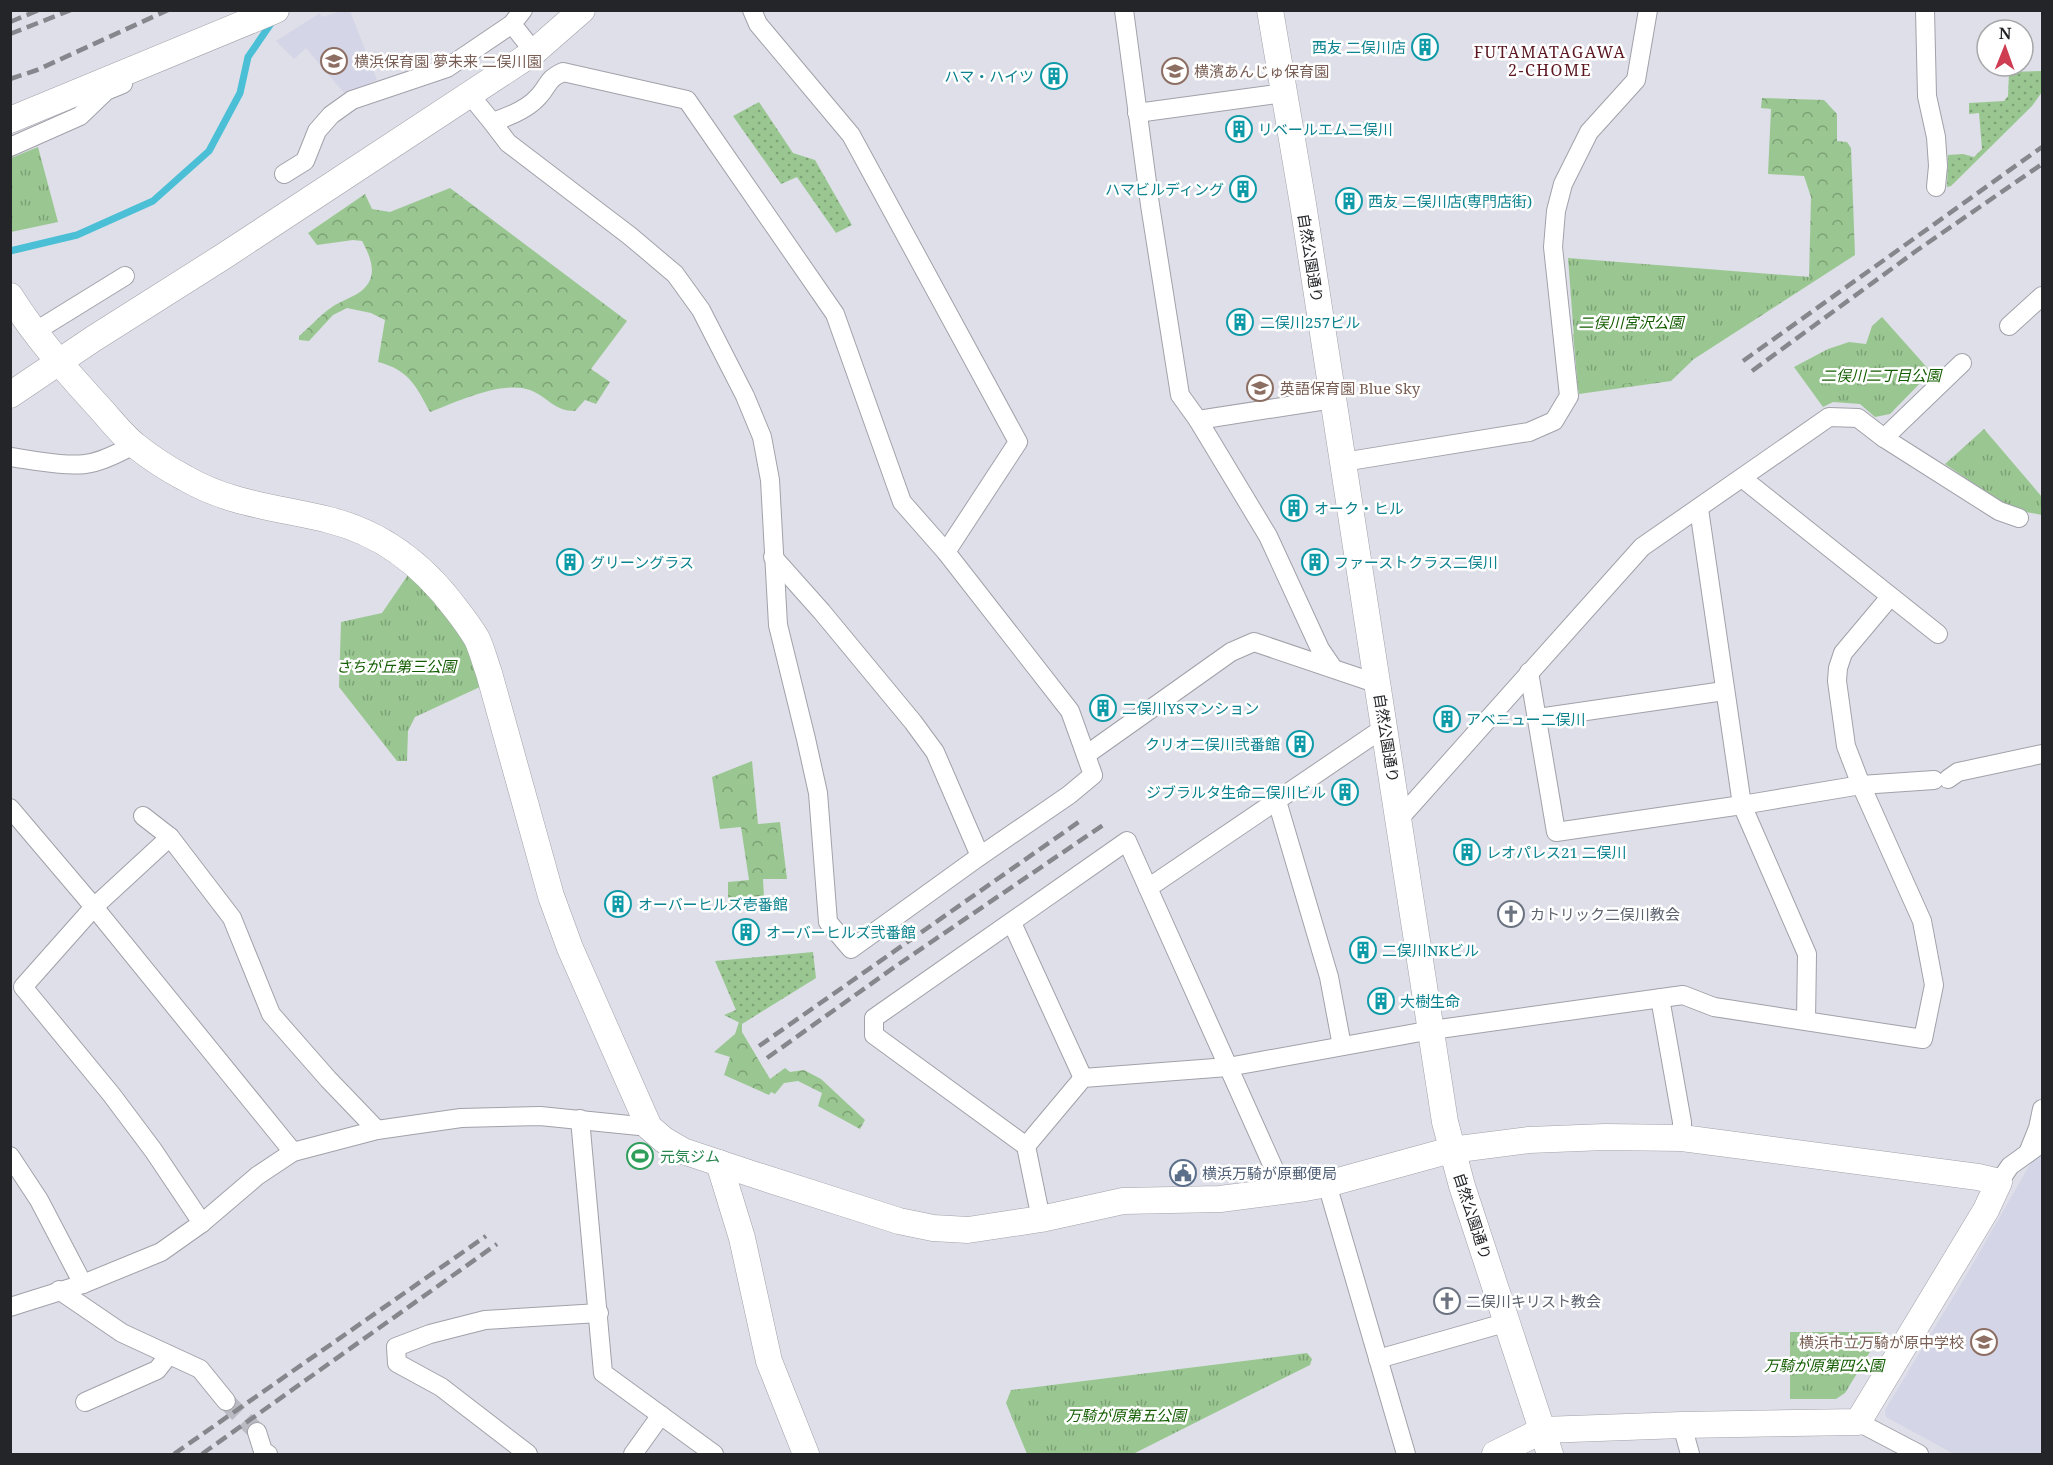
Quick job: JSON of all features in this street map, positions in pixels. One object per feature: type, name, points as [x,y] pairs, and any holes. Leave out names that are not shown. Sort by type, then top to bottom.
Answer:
[{"type":"street","points":[[12,120],[276,10]]},
{"type":"street","points":[[10,395],[534,52],[582,10]]},
{"type":"street","points":[[752,10],[758,24],[851,135],[1018,442],[946,552]]},
{"type":"street","points":[[1124,10],[1150,205],[1180,395],[1198,420],[1268,536],[1320,649],[1333,668]]},
{"type":"street","name":"自然公園通り","points":[[1270,10],[1385,727],[1445,1122],[1451,1150],[1547,1442]]},
{"type":"street","points":[[1343,462],[1529,432],[1554,422],[1569,396],[1553,247],[1556,211],[1563,184],[1589,132],[1635,80],[1648,10]]},
{"type":"street","points":[[1925,10],[1927,96],[1936,137],[1938,166],[1936,187]]},
{"type":"street","points":[[284,174],[305,161],[317,131],[331,115],[352,100],[447,68],[518,17],[534,52]]},
{"type":"street","points":[[10,147],[80,116],[106,91],[238,36]]},
{"type":"street","points":[[470,95],[508,143],[630,236],[675,274],[701,310],[746,396],[762,437],[770,480],[778,625],[818,793],[828,921],[851,949],[1069,795],[1093,775],[1070,711],[946,552],[902,502],[834,314],[687,100],[563,72],[551,78],[539,97],[509,117],[492,122]]},
{"type":"street","points":[[1137,113],[1284,93]]},
{"type":"street","points":[[36,331],[125,276]]},
{"type":"street","points":[[10,296],[60,362],[134,445],[186,479],[210,491],[243,502],[330,520],[356,528],[398,551],[441,588],[476,639],[489,673],[551,896],[570,948],[649,1127],[664,1140],[683,1150],[719,1164],[899,1221],[933,1228],[968,1230],[1041,1219],[1123,1201],[1220,1199],[1284,1191],[1327,1184],[1451,1150],[1528,1140],[1605,1137],[1682,1138],[1978,1177],[1999,1182]]},
{"type":"street","points":[[2009,326],[2043,296]]},
{"type":"street","points":[[1884,438],[1962,363]]},
{"type":"street","points":[[1198,420],[1333,399]]},
{"type":"street","points":[[1399,819],[1642,547],[1828,417],[1858,418],[1884,438],[1998,511],[2019,518]]},
{"type":"street","points":[[10,457],[56,463],[89,464],[134,445]]},
{"type":"street","points":[[1742,478],[1938,634]]},
{"type":"street","points":[[1699,508],[1742,805],[1807,954],[1806,1021]]},
{"type":"street","points":[[773,557],[914,722],[935,752],[980,856]]},
{"type":"street","points":[[1026,1146],[1083,1078],[1228,1067],[1432,1030],[1683,995],[1714,1007],[1923,1039],[1934,985],[1922,921],[1846,746],[1837,681],[1843,653],[1890,597]]},
{"type":"street","points":[[1086,755],[1231,652],[1254,642],[1378,684]]},
{"type":"street","points":[[1529,672],[1556,832],[1861,785],[1941,779],[1958,772],[2043,754]]},
{"type":"street","points":[[1538,718],[1724,691]]},
{"type":"street","points":[[1148,888],[1385,727]]},
{"type":"street","points":[[1277,801],[1329,977],[1342,1046]]},
{"type":"street","points":[[10,808],[94,907],[293,1152]]},
{"type":"street","points":[[143,816],[170,837],[232,918],[271,1014],[377,1130]]},
{"type":"street","points":[[170,837],[94,907],[23,987],[111,1094],[202,1223]]},
{"type":"street","points":[[1041,1219],[1026,1146],[874,1035],[874,1018],[1127,841],[1284,1191]]},
{"type":"street","points":[[1012,922],[1083,1078]]},
{"type":"street","points":[[1660,998],[1682,1122],[1682,1138]]},
{"type":"street","points":[[1858,1422],[1986,1210],[1999,1182],[2010,1166],[2035,1148],[2043,1109]]},
{"type":"street","points":[[10,1307],[83,1284],[161,1252],[202,1223],[256,1176],[293,1152],[377,1130],[461,1118],[540,1116],[649,1127]]},
{"type":"street","points":[[580,1119],[603,1373],[714,1455]]},
{"type":"street","points":[[10,1155],[39,1200],[83,1284]]},
{"type":"street","points":[[719,1164],[742,1238],[769,1361],[806,1455]]},
{"type":"street","points":[[1327,1184],[1406,1455]]},
{"type":"street","points":[[59,1290],[122,1333],[200,1369],[226,1401]]},
{"type":"street","points":[[528,1455],[441,1387],[397,1363],[396,1347],[430,1334],[485,1320],[598,1313]]},
{"type":"street","points":[[1378,1359],[1508,1322]]},
{"type":"street","points":[[85,1402],[157,1370],[169,1355]]},
{"type":"street","points":[[633,1455],[661,1415]]},
{"type":"street","points":[[1495,1455],[1547,1442],[1682,1425],[1858,1422],[1919,1455]]},
{"type":"street","points":[[1682,1425],[1690,1455]]},
{"type":"street","points":[[257,1432],[263,1450],[268,1455]]},
{"type":"shaded area","points":[[341,11],[350,11],[377,80],[345,94],[306,48],[294,59],[276,41],[320,13],[322,17]]},
{"type":"shaded area","name":"横浜市立万騎が原中学校","points":[[2042,1151],[2042,1454],[1954,1454],[1886,1417],[1885,1410],[2033,1159]]},
{"type":"green space","points":[[2035,71],[2042,71],[2042,92],[2032,106],[1951,186],[1947,187],[1948,155],[1963,154],[1974,157],[1982,149],[1979,113],[1969,114],[1969,103],[2004,101],[2008,96],[2009,78],[2035,78]]},
{"type":"green space","points":[[1762,98],[1824,100],[1837,114],[1837,141],[1847,142],[1851,148],[1855,255],[1694,359],[1671,381],[1579,394],[1573,334],[1809,279],[1811,197],[1804,176],[1768,174],[1771,109],[1761,108]]},
{"type":"green space","points":[[759,102],[793,153],[815,160],[852,225],[836,233],[797,177],[781,184],[733,116]]},
{"type":"green space","points":[[38,147],[58,222],[11,232],[11,158]]},
{"type":"green space","points":[[450,188],[627,321],[591,369],[610,382],[596,404],[585,400],[575,411],[562,409],[530,390],[506,388],[466,398],[430,412],[416,387],[404,374],[389,365],[378,362],[385,320],[371,313],[347,308],[333,315],[309,341],[299,340],[299,336],[326,312],[364,289],[369,283],[372,270],[362,241],[317,245],[308,233],[365,194],[372,209],[390,212]]},
{"type":"green space","name":"二俣川宮沢公園","points":[[1568,258],[1810,277],[1813,281],[1692,357],[1672,377],[1578,390]]},
{"type":"green space","name":"二俣川二丁目公園","points":[[1882,317],[1931,372],[1890,414],[1875,417],[1860,404],[1833,402],[1823,407],[1794,367],[1828,349],[1849,342],[1866,344],[1872,326]]},
{"type":"green space","points":[[1984,429],[2042,497],[2042,515],[2011,509],[1945,464]]},
{"type":"green space","name":"さちが丘第三公園","points":[[410,572],[449,618],[468,649],[482,686],[415,717],[408,731],[407,761],[397,761],[339,687],[341,622],[382,613]]},
{"type":"green space","points":[[752,761],[758,824],[780,822],[787,879],[763,879],[764,898],[728,904],[728,882],[749,880],[741,827],[720,829],[712,777]]},
{"type":"green space","points":[[813,952],[816,978],[742,1024],[724,1015],[736,1010],[715,961]]},
{"type":"green space","points":[[739,1022],[742,1024],[742,1032],[770,1079],[785,1068],[790,1072],[804,1070],[821,1079],[865,1120],[860,1129],[818,1106],[822,1093],[798,1081],[784,1083],[775,1094],[771,1092],[769,1095],[724,1075],[730,1057],[714,1052],[735,1034]]},
{"type":"green space","name":"万騎が原第四公園","points":[[1790,1332],[1882,1332],[1845,1393],[1836,1399],[1790,1399]]},
{"type":"green space","name":"万騎が原第五公園","points":[[1307,1353],[1312,1359],[1310,1365],[1133,1454],[1027,1454],[1006,1403],[1011,1390]]},
{"type":"waterway","points":[[10,251],[77,235],[153,201],[209,151],[240,93],[248,57],[272,22]]},
{"type":"tunnel","points":[[226,1401],[257,1432]]},
{"type":"railway","points":[[10,22],[39,10]]},
{"type":"railway","points":[[10,34],[71,10]]},
{"type":"railway","points":[[10,79],[37,70],[168,10]]},
{"type":"railway","points":[[1743,361],[2042,147]]},
{"type":"railway","points":[[1752,371],[1916,251],[2042,164]]},
{"type":"railway","points":[[759,1046],[1083,819]]},
{"type":"railway","points":[[767,1058],[896,966],[1106,823]]},
{"type":"railway","points":[[174,1454],[486,1236]]},
{"type":"railway","points":[[202,1454],[497,1244]]},
{"type":"place","name":"西友 二俣川店","points":[[1425,47]]},
{"type":"place","name":"横浜保育園 夢未来 二俣川園","points":[[334,61]]},
{"type":"place","name":"横濱あんじゅ保育園","points":[[1175,71]]},
{"type":"place","name":"ハマ・ハイツ","points":[[1054,76]]},
{"type":"place","name":"リベールエム二俣川","points":[[1239,129]]},
{"type":"place","name":"ハマビルディング","points":[[1243,189]]},
{"type":"place","name":"西友 二俣川店(専門店街)","points":[[1349,201]]},
{"type":"place","name":"二俣川257ビル","points":[[1240,322]]},
{"type":"place","name":"英語保育園 Blue Sky","points":[[1260,388]]},
{"type":"place","name":"オーク・ヒル","points":[[1294,508]]},
{"type":"place","name":"グリーングラス","points":[[570,562]]},
{"type":"place","name":"ファーストクラス二俣川","points":[[1315,562]]},
{"type":"place","name":"二俣川YSマンション","points":[[1103,708]]},
{"type":"place","name":"アベニュー二俣川","points":[[1447,719]]},
{"type":"place","name":"クリオ二俣川弐番館","points":[[1300,744]]},
{"type":"place","name":"ジブラルタ生命二俣川ビル","points":[[1345,792]]},
{"type":"place","name":"レオパレス21 二俣川","points":[[1467,852]]},
{"type":"place","name":"オーバーヒルズ壱番館","points":[[618,904]]},
{"type":"place","name":"カトリック二俣川教会","points":[[1511,914]]},
{"type":"place","name":"オーバーヒルズ弐番館","points":[[746,932]]},
{"type":"place","name":"二俣川NKビル","points":[[1363,950]]},
{"type":"place","name":"大樹生命","points":[[1381,1001]]},
{"type":"place","name":"元気ジム","points":[[640,1156]]},
{"type":"place","name":"横浜万騎が原郵便局","points":[[1183,1173]]},
{"type":"place","name":"二俣川キリスト教会","points":[[1447,1301]]},
{"type":"place","name":"横浜市立万騎が原中学校","points":[[1984,1342]]},
{"type":"district","name":"FUTAMATAGAWA 2-CHOME","points":[[1550,61]]}]
